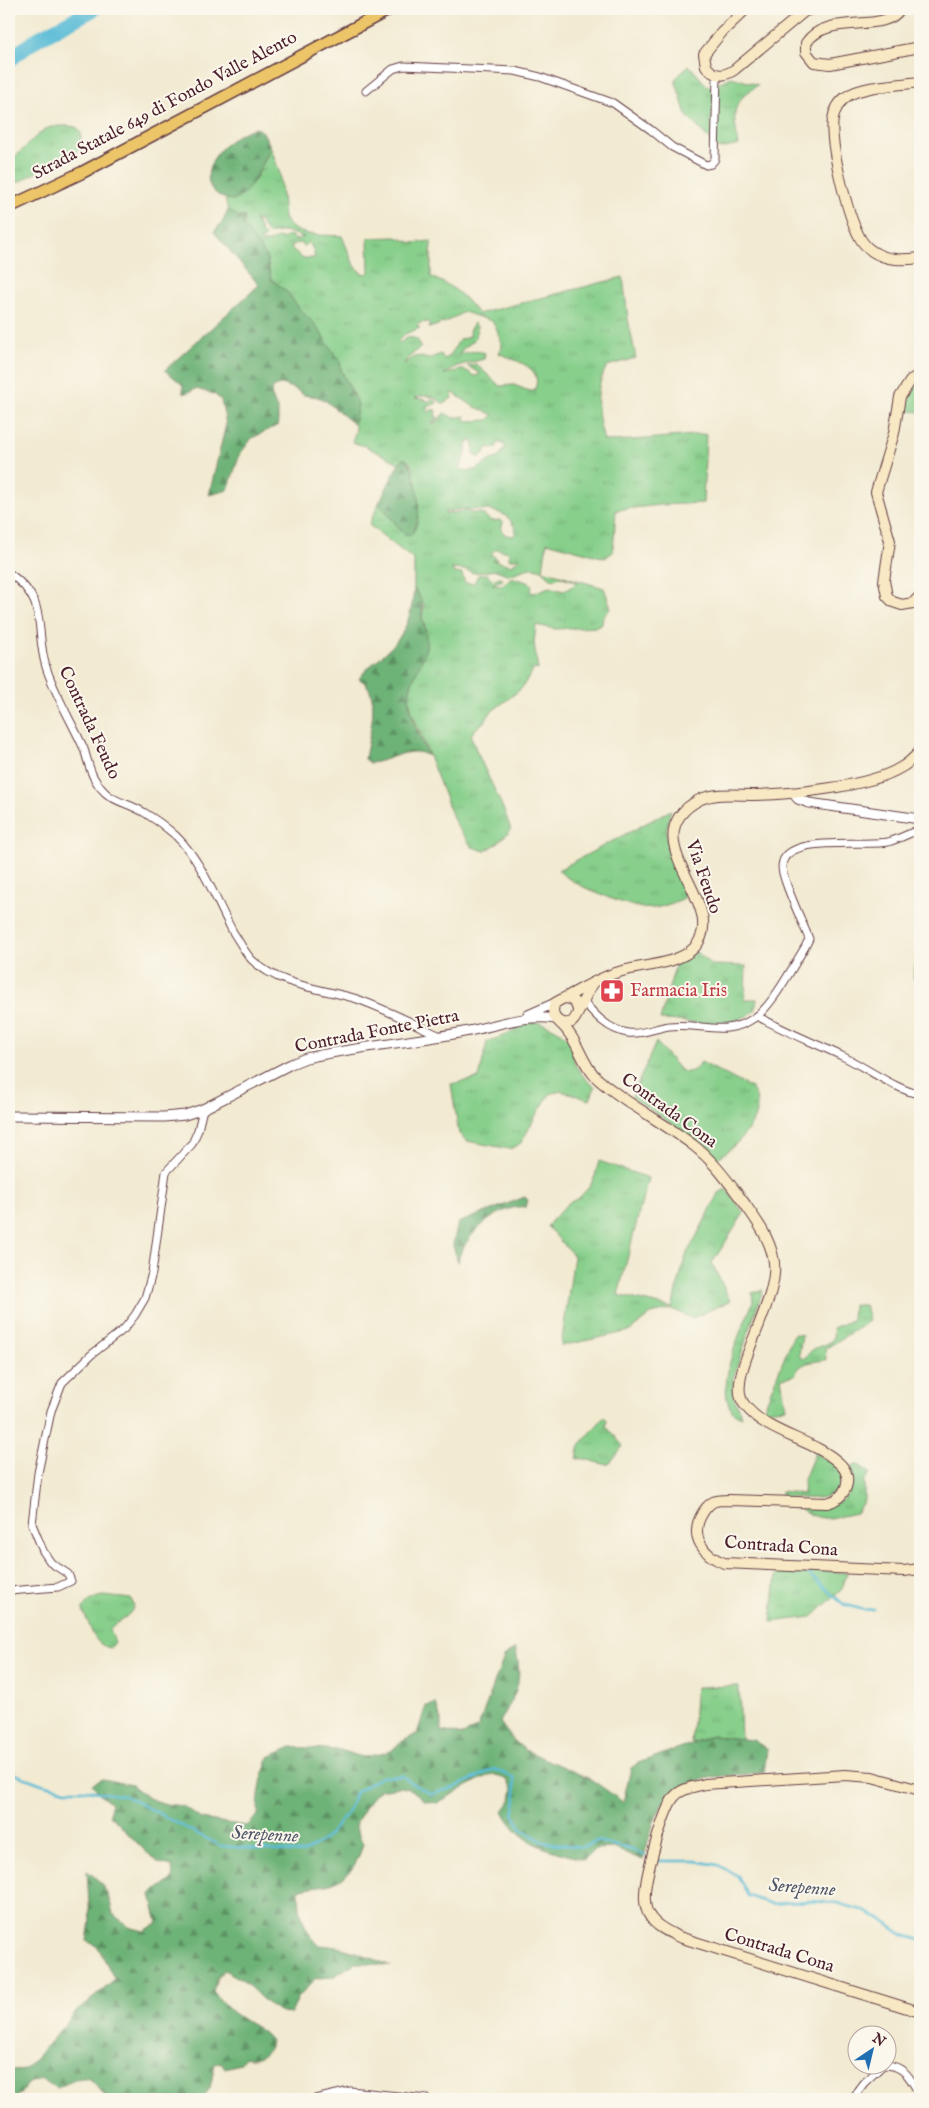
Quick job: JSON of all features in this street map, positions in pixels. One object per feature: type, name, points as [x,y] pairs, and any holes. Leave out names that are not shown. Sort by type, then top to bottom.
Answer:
[{"type":"highway","name":"Strada Statale 649 di Fondo Valle Alento","points":[[9,207],[83,172],[390,9]]},
{"type":"main road","points":[[746,9],[722,32],[704,54],[707,69],[717,75],[724,75],[734,70],[805,11],[812,9]]},
{"type":"main road","points":[[900,9],[888,18],[866,23],[827,27],[810,36],[806,43],[806,52],[814,62],[830,64],[920,47]]},
{"type":"main road","points":[[920,82],[854,92],[839,104],[833,118],[832,128],[838,165],[852,221],[862,242],[872,251],[883,257],[899,260],[920,258]]},
{"type":"main road","points":[[920,374],[911,380],[900,397],[894,433],[876,492],[890,542],[884,581],[887,596],[894,602],[902,605],[912,603],[920,596]]},
{"type":"main road","name":"Via Feudo","points":[[559,1000],[618,972],[664,962],[680,956],[690,951],[699,942],[703,929],[702,916],[672,837],[677,820],[685,809],[701,799],[827,788],[886,775],[900,768],[920,751]]},
{"type":"main road","points":[[577,1015],[578,1007],[572,1000],[559,1000],[552,1011],[558,1021],[568,1023],[577,1015],[582,1000],[598,980]]},
{"type":"main road","name":"Contrada Cona","points":[[577,1015],[580,1051]]},
{"type":"main road","name":"Contrada Cona","points":[[558,1021],[572,1035],[593,1074],[709,1158],[756,1219],[769,1243],[774,1258],[775,1272],[771,1295],[745,1361],[738,1386],[739,1395],[752,1413],[766,1424],[832,1458],[843,1467],[847,1475],[848,1481],[845,1491],[838,1499],[827,1503],[729,1500],[712,1502],[704,1510],[698,1521],[696,1531],[702,1549],[711,1558],[724,1563],[904,1571],[920,1569]]},
{"type":"main road","name":"Contrada Cona","points":[[920,1790],[872,1777],[845,1775],[705,1784],[686,1789],[674,1797],[666,1812],[647,1878],[645,1899],[650,1917],[655,1923],[679,1937],[920,2012]]},
{"type":"street","points":[[366,91],[394,69],[403,66],[486,69],[528,73],[613,103],[672,147],[706,165],[712,164],[715,159],[717,75]]},
{"type":"street","name":"Contrada Feudo","points":[[9,573],[27,589],[36,604],[41,624],[46,666],[84,750],[93,776],[106,795],[144,812],[174,834],[188,849],[228,922],[251,959],[268,972],[283,980],[358,1000],[440,1036]]},
{"type":"street","points":[[792,792],[798,798],[809,803],[920,819]]},
{"type":"street","points":[[582,1000],[597,1018],[613,1028],[628,1033],[643,1033],[668,1026],[681,1025],[722,1030],[739,1026],[757,1016],[774,995],[806,948],[809,939],[785,879],[782,867],[785,858],[802,846],[888,842],[920,828]]},
{"type":"street","points":[[521,1019],[559,1000]]},
{"type":"street","points":[[757,1016],[792,1035],[844,1057],[901,1087],[920,1094]]},
{"type":"street","points":[[521,1019],[538,1017],[558,1021]]},
{"type":"street","name":"Contrada Fonte Pietra","points":[[9,1116],[164,1117],[185,1114],[202,1109],[306,1058],[469,1031],[521,1019]]},
{"type":"street","points":[[9,1591],[58,1587],[71,1582],[68,1574],[50,1563],[32,1524],[38,1473],[51,1411],[62,1383],[91,1355],[124,1329],[136,1316],[145,1298],[152,1273],[166,1172],[192,1144],[198,1130],[202,1109]]},
{"type":"street","points":[[896,2066],[905,2070],[920,2096]]},
{"type":"street","points":[[852,2099],[871,2076]]},
{"type":"street","points":[[315,2099],[350,2091],[427,2099]]},
{"type":"green space","points":[[689,65],[707,86],[712,87],[731,77],[758,85],[742,98],[735,110],[735,125],[739,145],[719,149],[686,115],[675,79]]},
{"type":"green space","points":[[68,126],[76,127],[81,133],[81,149],[9,187],[9,163],[44,130]]},
{"type":"green space","points":[[256,128],[263,132],[271,148],[254,180],[245,192],[236,199],[226,199],[217,194],[209,183],[208,174],[211,165],[215,156],[230,141]]},
{"type":"green space","points":[[271,148],[280,174],[284,218],[289,225],[309,234],[342,236],[353,263],[361,273],[367,274],[369,272],[368,238],[396,237],[413,243],[431,241],[431,277],[457,292],[468,301],[478,314],[623,277],[628,319],[636,358],[607,366],[603,375],[598,394],[598,412],[604,441],[706,434],[703,503],[616,510],[613,552],[605,558],[547,542],[543,570],[604,588],[611,608],[603,617],[602,624],[597,627],[555,629],[536,625],[534,643],[538,670],[534,669],[521,689],[491,712],[485,721],[474,730],[471,736],[475,748],[511,830],[495,845],[485,851],[472,847],[456,825],[412,712],[409,699],[410,688],[426,647],[425,626],[422,618],[424,605],[414,588],[414,560],[369,525],[379,503],[404,534],[419,505],[411,464],[405,458],[399,463],[365,446],[352,442],[356,430],[354,424],[358,404],[341,370],[340,362],[314,323],[287,292],[271,279],[266,256],[243,225],[244,217],[234,215],[227,206],[226,199],[235,200],[255,180]],"holes":[[[254,219],[260,222],[268,234],[285,231],[304,237],[295,240],[292,236],[287,235],[284,239],[277,238],[269,242],[261,242],[259,240],[265,236],[260,231],[260,227]],[[308,242],[313,249],[315,258],[302,258],[291,248],[294,244],[301,243],[304,246]],[[464,312],[492,321],[502,347],[499,353],[532,370],[536,376],[537,383],[534,391],[514,385],[500,386],[476,364],[467,366],[480,373],[479,375],[474,376],[463,370],[444,374],[457,366],[484,359],[485,353],[482,352],[459,355],[475,338],[477,326],[474,323],[469,331],[470,336],[460,339],[449,357],[444,359],[441,354],[428,359],[415,357],[404,364],[421,347],[417,339],[414,338],[408,338],[400,343],[398,341],[405,334],[420,328],[417,326],[419,323],[428,322],[430,324],[429,328],[446,322]],[[452,392],[473,406],[494,415],[488,420],[468,421],[465,420],[465,416],[454,418],[444,413],[438,421],[432,424],[438,417],[435,416],[436,411],[434,409],[428,412],[426,408],[437,403],[436,401],[431,399],[428,403],[427,400],[415,398],[430,396],[444,404],[452,398]],[[473,440],[474,454],[479,458],[489,447],[495,449],[499,442],[506,446],[498,458],[489,461],[477,469],[467,471],[460,469],[466,453],[466,444]],[[463,509],[498,512],[510,520],[516,531],[513,536],[506,535],[501,530],[503,522],[500,520],[491,521],[481,513],[466,511],[445,514],[445,512]],[[496,549],[509,552],[509,559],[520,559],[511,565],[492,560],[497,560],[491,554]],[[532,567],[542,570],[552,579],[562,577],[575,581],[576,584],[564,591],[549,587],[534,593],[531,592],[532,585],[530,583],[512,577],[502,585],[492,584],[503,580],[501,577],[493,580],[487,574],[478,575],[474,583],[465,583],[462,574],[455,573],[451,569],[466,570],[473,573],[496,570],[509,575]]]},
{"type":"green space","points":[[228,210],[239,217],[245,217],[243,225],[266,256],[271,279],[287,292],[314,323],[340,362],[341,370],[358,404],[354,424],[326,401],[318,397],[304,395],[295,389],[281,384],[273,388],[271,394],[278,411],[278,425],[252,438],[240,454],[228,490],[209,495],[226,424],[221,400],[214,394],[196,389],[183,394],[183,385],[165,370],[259,285],[214,232],[223,221]]},
{"type":"green space","points":[[920,376],[920,412],[899,410],[903,395]]},
{"type":"green space","points":[[405,458],[413,474],[419,508],[418,519],[411,535],[404,534],[379,503],[399,463]]},
{"type":"green space","points":[[414,588],[422,602],[426,643],[424,653],[411,684],[409,698],[413,720],[428,756],[414,752],[370,763],[365,759],[373,704],[367,685],[359,679],[400,637],[409,617]]},
{"type":"green space","points":[[671,810],[668,822],[667,843],[685,891],[684,898],[658,907],[642,908],[585,888],[558,870]]},
{"type":"green space","points":[[920,949],[920,977],[913,978],[917,951]]},
{"type":"green space","points":[[697,952],[711,965],[746,966],[745,999],[757,999],[755,1011],[730,1023],[708,1024],[660,1020],[676,963]]},
{"type":"green space","points":[[536,1022],[554,1028],[568,1039],[573,1050],[576,1066],[583,1076],[595,1087],[590,1100],[561,1091],[550,1094],[521,1143],[510,1149],[467,1141],[459,1134],[451,1084],[479,1078],[487,1042],[510,1033],[521,1025]]},
{"type":"green space","points":[[656,1042],[680,1070],[692,1071],[701,1062],[751,1088],[756,1098],[757,1108],[754,1118],[742,1138],[716,1159],[704,1146],[632,1097]]},
{"type":"green space","points":[[599,1161],[648,1178],[618,1295],[672,1308],[685,1258],[719,1193],[726,1189],[744,1213],[712,1263],[730,1301],[692,1318],[672,1309],[651,1314],[630,1331],[561,1346],[574,1256],[547,1226],[567,1204],[580,1197],[590,1186]]},
{"type":"green space","points":[[525,1197],[528,1200],[526,1207],[505,1210],[494,1216],[474,1233],[466,1242],[458,1262],[453,1245],[458,1223]]},
{"type":"green space","points":[[763,1290],[733,1378],[733,1395],[742,1417],[733,1412],[727,1400],[728,1372],[737,1341],[753,1302],[752,1293]]},
{"type":"green space","points":[[853,1305],[865,1305],[869,1321],[825,1349],[826,1360],[808,1363],[800,1367],[795,1375],[781,1378],[786,1408],[763,1410],[794,1334],[802,1335],[799,1355],[802,1359],[812,1350],[831,1341],[833,1338],[833,1328],[852,1320]]},
{"type":"green space","points":[[604,1417],[607,1420],[606,1426],[623,1446],[609,1464],[577,1459],[580,1445]]},
{"type":"green space","points":[[815,1453],[838,1468],[841,1479],[837,1489],[828,1496],[822,1497],[781,1496],[781,1491],[803,1494],[804,1479]]},
{"type":"green space","points":[[859,1465],[870,1473],[864,1481],[864,1500],[856,1513],[824,1518],[811,1515],[795,1505],[825,1506],[839,1502],[849,1492],[852,1481],[852,1466]]},
{"type":"green space","points":[[777,1567],[847,1573],[842,1589],[812,1617],[771,1622]]},
{"type":"green space","points":[[104,1596],[131,1599],[134,1606],[130,1613],[110,1630],[115,1642],[110,1648],[97,1641],[83,1610],[92,1599]]},
{"type":"green space","points":[[515,1648],[519,1670],[517,1687],[500,1722],[511,1738],[525,1750],[592,1780],[623,1802],[631,1768],[638,1763],[713,1736],[753,1740],[767,1749],[764,1773],[708,1778],[682,1787],[671,1795],[662,1806],[651,1832],[643,1860],[613,1848],[595,1849],[584,1860],[547,1849],[528,1840],[519,1833],[503,1811],[511,1800],[513,1788],[507,1780],[493,1774],[437,1803],[425,1801],[412,1790],[400,1787],[379,1790],[364,1808],[355,1826],[363,1844],[352,1869],[337,1882],[299,1890],[299,1898],[303,1920],[309,1933],[319,1945],[347,1949],[391,1966],[355,1963],[333,1977],[316,1978],[298,1998],[291,2014],[270,2006],[242,1980],[224,1970],[217,1978],[213,1991],[231,2011],[260,2030],[271,2041],[268,2049],[259,2057],[245,2057],[240,2064],[225,2068],[221,2062],[215,2064],[210,2088],[202,2099],[107,2099],[94,2083],[85,2078],[56,2088],[41,2079],[29,2083],[15,2099],[9,2099],[9,2073],[13,2070],[26,2069],[76,2012],[115,1980],[98,1947],[87,1941],[90,1921],[87,1871],[105,1889],[113,1914],[129,1927],[144,1931],[158,1923],[151,1894],[173,1879],[172,1866],[159,1863],[143,1849],[110,1815],[111,1803],[92,1784],[103,1779],[132,1785],[148,1798],[166,1804],[183,1806],[201,1819],[247,1826],[258,1815],[260,1786],[269,1757],[292,1747],[340,1750],[362,1757],[391,1751],[401,1742],[417,1734],[426,1706],[436,1704],[441,1720],[441,1731],[463,1735],[478,1727],[504,1657]]},
{"type":"green space","points":[[739,1686],[741,1739],[713,1736],[691,1743],[696,1687]]},
{"type":"waterway","points":[[9,60],[37,39],[94,9]]},
{"type":"waterway","points":[[804,1570],[843,1604],[864,1610],[874,1609]]},
{"type":"waterway","name":"Serepenne","points":[[9,1772],[42,1784],[66,1790],[86,1790],[125,1796],[221,1846],[303,1853],[325,1839],[346,1815],[356,1792],[381,1777],[403,1776],[411,1783],[431,1794],[456,1787],[494,1769],[514,1778],[516,1800],[513,1814],[522,1829],[543,1842],[582,1847],[597,1841],[645,1855]]},
{"type":"waterway","name":"Serepenne","points":[[659,1861],[696,1861],[718,1865],[738,1876],[748,1896],[772,1904],[809,1901],[837,1903],[862,1910],[879,1918],[903,1935],[920,1940]]},
{"type":"place","name":"Farmacia Iris","points":[[612,991]]}]
